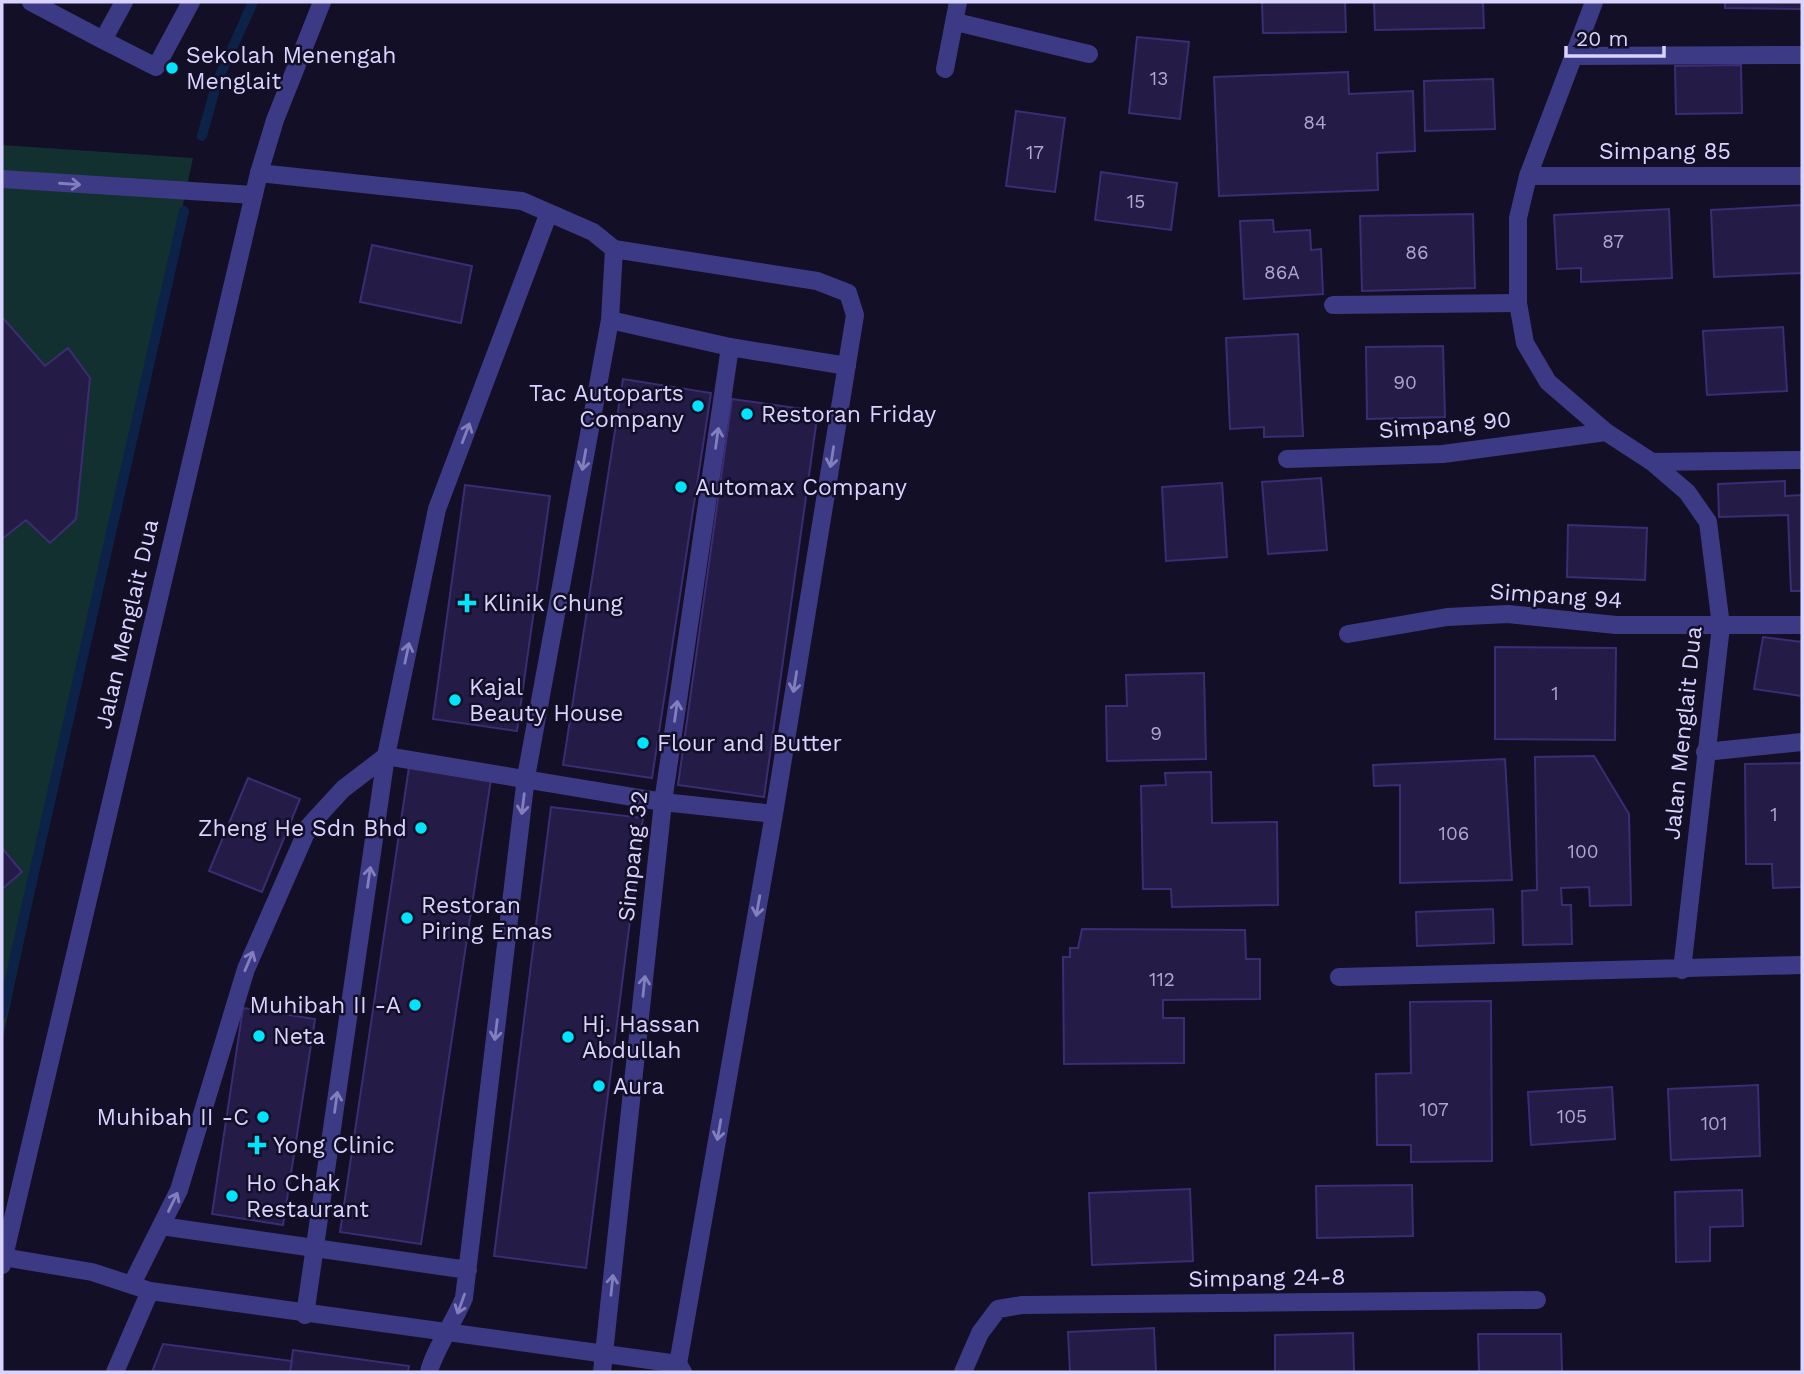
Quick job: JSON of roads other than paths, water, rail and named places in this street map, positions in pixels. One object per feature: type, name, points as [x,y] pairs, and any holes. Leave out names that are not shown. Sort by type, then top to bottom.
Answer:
[{"type":"street","points":[[31,2],[156,67],[191,2]]},
{"type":"street","points":[[103,40],[124,2]]},
{"type":"street","name":"Jalan Menglait Dua","points":[[3,1261],[6,1226],[259,173],[275,120],[322,2]]},
{"type":"street","points":[[945,69],[958,2]]},
{"type":"street","name":"Jalan Menglait Dua","points":[[1594,2],[1528,176],[1518,218],[1518,303],[1525,343],[1548,382],[1606,432],[1652,462],[1687,492],[1708,522],[1721,626],[1682,970]]},
{"type":"street","points":[[956,22],[1089,54]]},
{"type":"street","points":[[1573,56],[1802,55]]},
{"type":"street","points":[[3,1261],[92,1272],[150,1291],[305,1315],[605,1353],[680,1368],[855,315],[848,293],[817,281],[614,249],[593,232],[548,215],[522,201],[259,173]]},
{"type":"street","name":"Simpang 85","points":[[1528,176],[1802,176]]},
{"type":"street","points":[[2,179],[254,195]]},
{"type":"street","points":[[305,1315],[386,756],[437,509],[548,215]]},
{"type":"street","points":[[429,1372],[464,1298],[526,777],[610,320],[614,249]]},
{"type":"street","points":[[1333,304],[1518,303]]},
{"type":"street","points":[[610,320],[730,347],[847,366]]},
{"type":"street","name":"Simpang 32","points":[[602,1372],[663,802],[730,347]]},
{"type":"street","name":"Simpang 90","points":[[1287,459],[1443,454],[1606,432]]},
{"type":"street","points":[[1652,462],[1802,460]]},
{"type":"street","name":"Simpang 94","points":[[1348,634],[1447,617],[1508,614],[1616,625],[1802,625]]},
{"type":"street","points":[[1705,752],[1802,742]]},
{"type":"street","points":[[132,1284],[179,1190],[246,969],[309,826],[343,789],[386,756],[526,777],[663,802],[774,814]]},
{"type":"street","points":[[1339,977],[1802,965]]},
{"type":"street","points":[[161,1226],[468,1270]]},
{"type":"street","points":[[115,1372],[150,1291]]},
{"type":"street","name":"Simpang 24-8","points":[[963,1372],[980,1333],[998,1309],[1022,1306],[1536,1300]]},
{"type":"waterway","points":[[202,136],[217,82],[253,2]]},
{"type":"waterway","points":[[2,1014],[184,211]]},
{"type":"place","name":"Sekolah Menengah Menglait","points":[[172,68]]},
{"type":"place","name":"Tac Autoparts Company","points":[[698,406]]},
{"type":"place","name":"Restoran Friday","points":[[747,414]]},
{"type":"place","name":"Automax Company","points":[[681,487]]},
{"type":"place","name":"Klinik Chung","points":[[467,603]]},
{"type":"place","name":"Kajal Beauty House","points":[[455,700]]},
{"type":"place","name":"Flour and Butter","points":[[643,743]]},
{"type":"place","name":"Zheng He Sdn Bhd","points":[[421,828]]},
{"type":"place","name":"Restoran Piring Emas","points":[[407,918]]},
{"type":"place","name":"Muhibah II -A","points":[[415,1005]]},
{"type":"place","name":"Neta","points":[[259,1036]]},
{"type":"place","name":"Hj. Hassan Abdullah","points":[[568,1037]]},
{"type":"place","name":"Aura","points":[[599,1086]]},
{"type":"place","name":"Muhibah II -C","points":[[263,1117]]},
{"type":"place","name":"Yong Clinic","points":[[257,1145]]},
{"type":"place","name":"Ho Chak Restaurant","points":[[232,1196]]}]
